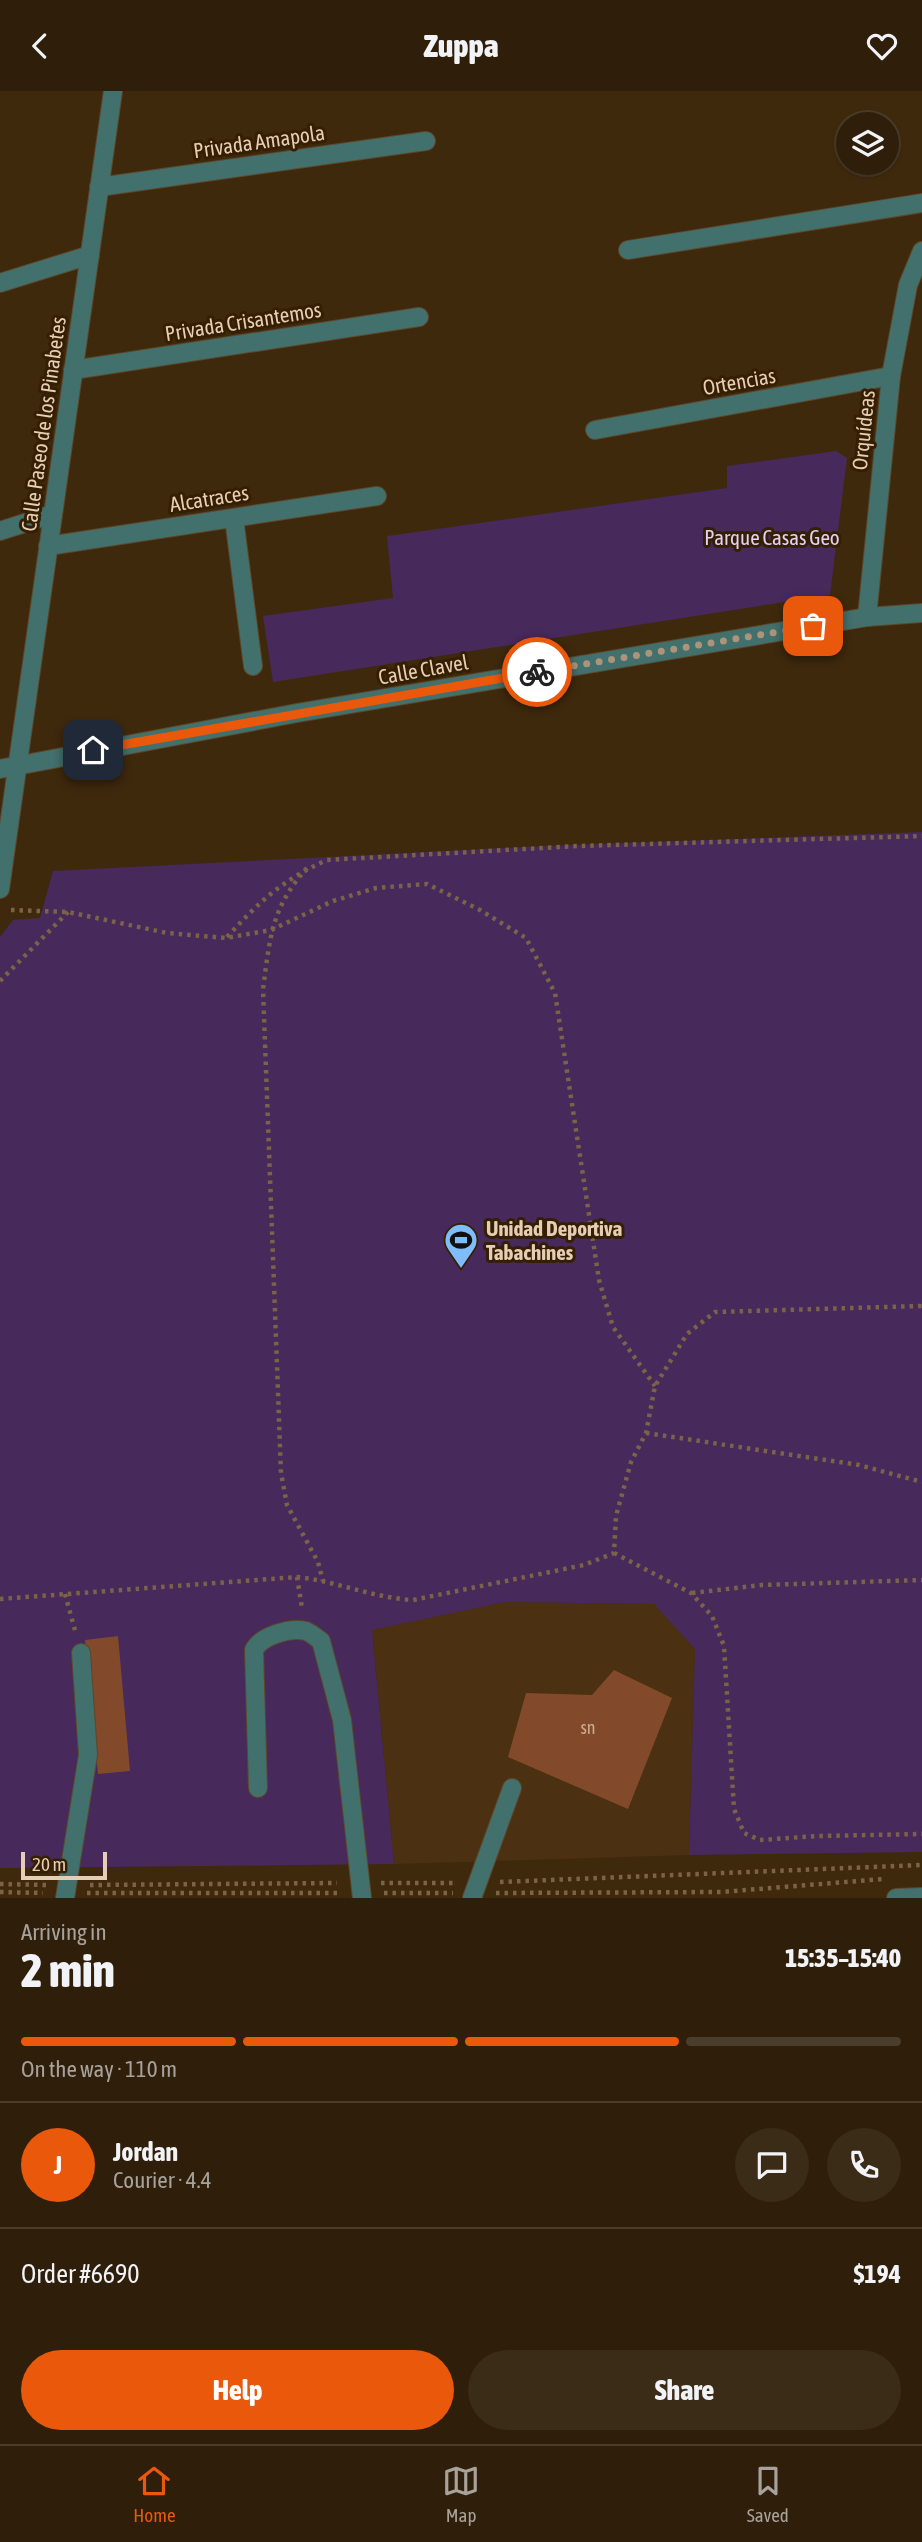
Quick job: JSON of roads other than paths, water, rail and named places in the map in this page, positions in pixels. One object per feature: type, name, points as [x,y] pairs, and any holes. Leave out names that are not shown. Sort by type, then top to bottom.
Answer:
[{"type":"street","name":"Calle Paseo de los Pinabetes","points":[[0,888],[8,766],[53,514],[113,91]]},
{"type":"street","name":"Privada Amapola","points":[[99,187],[426,141]]},
{"type":"street","points":[[628,250],[922,203]]},
{"type":"street","name":"Orquídeas","points":[[867,617],[891,376],[908,285],[922,251]]},
{"type":"street","points":[[0,283],[90,255]]},
{"type":"street","name":"Privada Crisantemos","points":[[74,370],[419,317]]},
{"type":"street","name":"Ortencias","points":[[595,430],[891,376]]},
{"type":"street","name":"Alcatraces","points":[[48,546],[377,496]]},
{"type":"street","points":[[0,531],[53,514]]},
{"type":"street","points":[[234,518],[253,666]]},
{"type":"street","name":"Calle Clavel","points":[[8,766],[297,713],[867,617],[922,613]]},
{"type":"street","points":[[258,1788],[254,1650],[258,1641],[268,1635],[305,1631],[321,1641],[342,1720],[362,1898]]},
{"type":"street","points":[[65,1898],[89,1755],[81,1653]]},
{"type":"street","points":[[472,1898],[512,1788]]},
{"type":"street","points":[[895,1898],[922,1897]]},
{"type":"place","name":"Unidad Deportiva Tabachines","points":[[461,1270]]},
{"type":"park label","name":"Parque Casas Geo","points":[[772,537]]}]
